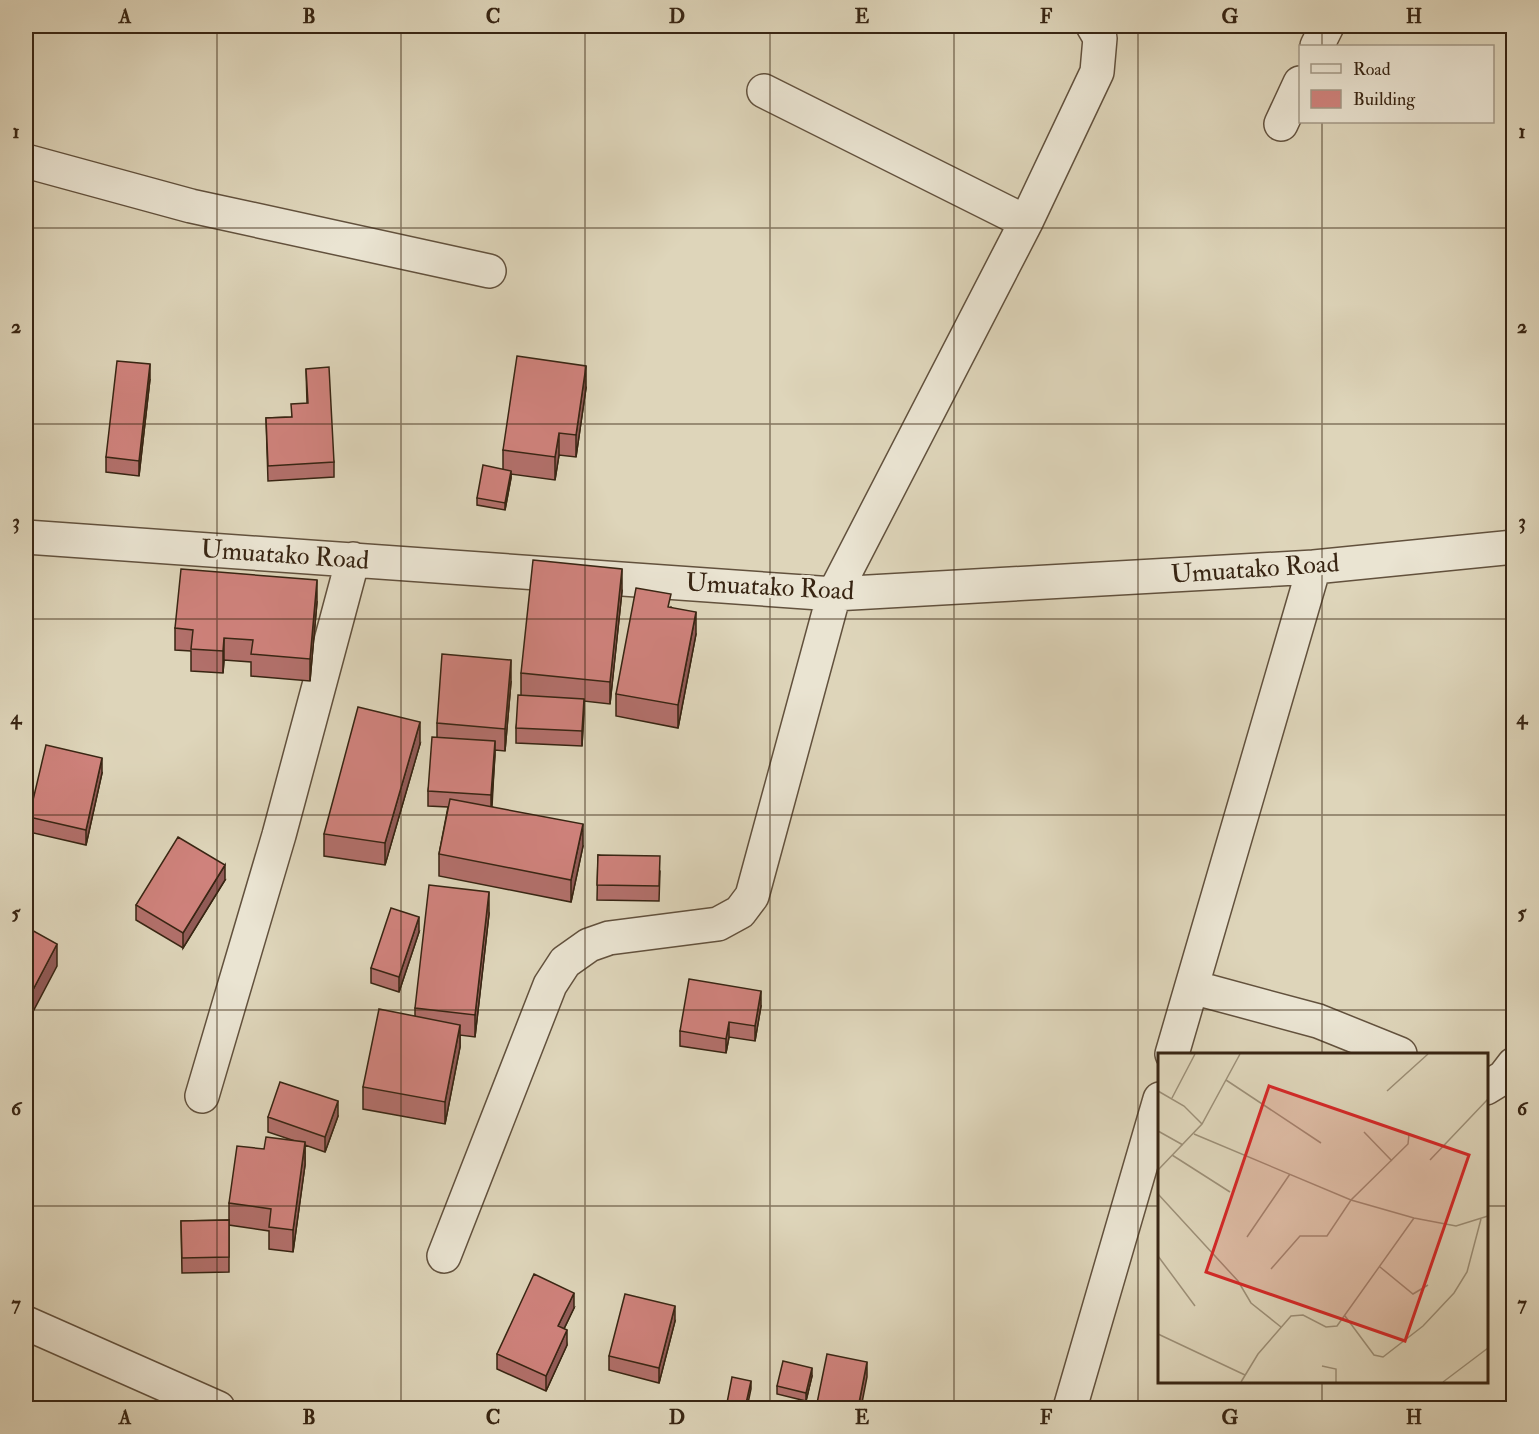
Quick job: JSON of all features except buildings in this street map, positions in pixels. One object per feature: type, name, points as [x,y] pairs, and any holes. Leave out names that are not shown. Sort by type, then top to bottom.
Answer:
[{"type":"street","points":[[444,1256],[550,985],[565,962],[589,945],[609,938],[718,924],[741,912],[752,896],[834,594],[1026,222],[1096,72],[1100,38],[1093,26]]},
{"type":"street","points":[[1318,45],[1327,26]]},
{"type":"street","points":[[1281,124],[1299,85]]},
{"type":"street","points":[[764,92],[1026,222]]},
{"type":"street","points":[[26,161],[191,206],[489,271]]},
{"type":"street","name":"Umuatako Road","points":[[26,537],[834,594],[1314,567],[1514,547]]},
{"type":"street","points":[[202,1096],[279,835],[353,559]]},
{"type":"street","points":[[1173,1053],[1314,567]]},
{"type":"street","points":[[1192,987],[1318,1021],[1398,1053]]},
{"type":"street","points":[[1488,1087],[1504,1077],[1514,1064]]},
{"type":"street","points":[[1070,1408],[1158,1106]]},
{"type":"street","points":[[26,1323],[218,1408]]}]
